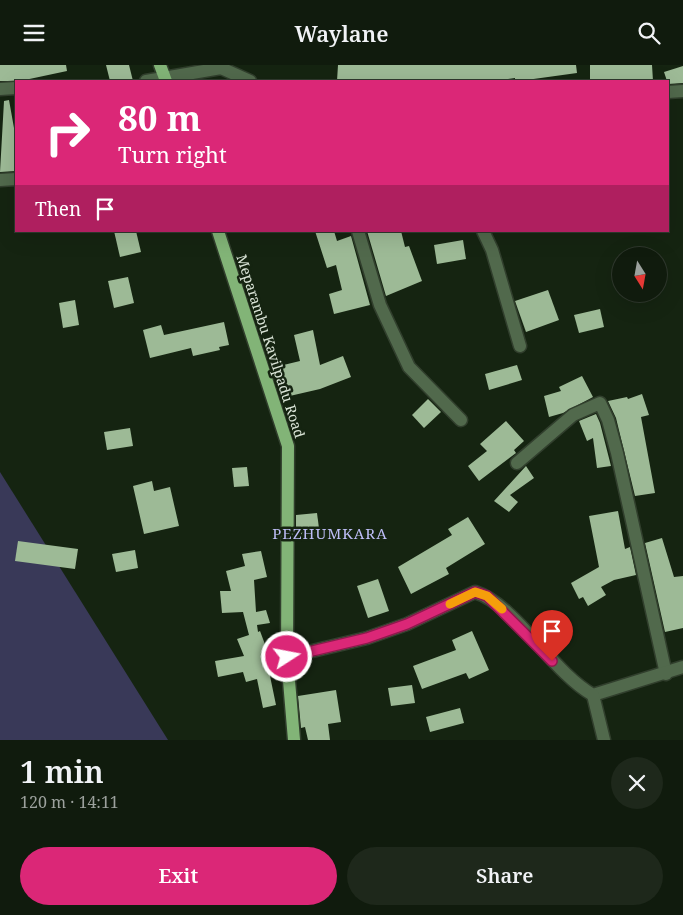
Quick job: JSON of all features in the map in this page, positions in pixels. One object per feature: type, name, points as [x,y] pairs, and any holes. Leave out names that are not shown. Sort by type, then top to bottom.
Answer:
[{"type":"main road","points":[[160,65],[166,79]]},
{"type":"main road","name":"Meparambu Kavilpadu Road","points":[[218,232],[288,446],[287,657],[294,740]]},
{"type":"street","points":[[166,79],[221,68],[248,80]]},
{"type":"street","points":[[0,89],[15,88]]},
{"type":"street","points":[[669,92],[683,91]]},
{"type":"street","points":[[0,180],[15,179]]},
{"type":"street","points":[[358,232],[380,305],[409,367],[461,420]]},
{"type":"street","points":[[483,232],[492,250],[520,347]]},
{"type":"street","points":[[517,463],[573,415],[600,403],[608,420],[666,673]]},
{"type":"street","points":[[287,657],[367,638],[407,624],[475,592],[487,596],[522,628],[577,687],[593,695],[683,667]]},
{"type":"street","points":[[593,695],[604,740]]},
{"type":"shaded area","points":[[0,472],[168,740],[0,740]]},
{"type":"building","points":[[0,65],[66,65],[67,71],[25,80],[0,81]]},
{"type":"building","points":[[106,65],[129,65],[133,80],[110,80]]},
{"type":"building","points":[[338,65],[576,65],[577,73],[526,80],[515,80],[515,78],[499,80],[337,80]]},
{"type":"building","points":[[590,65],[652,65],[653,80],[590,80]]},
{"type":"building","points":[[683,66],[683,83],[669,84],[669,80],[667,80],[664,72]]},
{"type":"building","points":[[9,100],[15,128],[15,171],[0,172],[4,101]]},
{"type":"building","points":[[114,232],[136,232],[141,252],[120,257]]},
{"type":"building","points":[[315,232],[334,232],[337,241],[351,236],[370,305],[334,314],[329,294],[342,290],[336,265],[327,268]]},
{"type":"building","points":[[367,232],[401,232],[405,247],[409,246],[422,281],[386,296]]},
{"type":"building","points":[[463,240],[466,259],[437,264],[434,245]]},
{"type":"building","points":[[128,277],[134,303],[114,308],[108,281]]},
{"type":"building","points":[[548,290],[559,320],[526,332],[515,301]]},
{"type":"building","points":[[75,300],[79,325],[63,328],[59,303]]},
{"type":"building","points":[[600,309],[604,327],[579,333],[574,315]]},
{"type":"building","points":[[224,322],[229,345],[219,347],[220,350],[193,356],[191,348],[150,358],[143,330],[161,325],[164,335]]},
{"type":"building","points":[[313,330],[320,365],[343,356],[351,377],[320,389],[281,398],[271,368],[300,361],[294,335]]},
{"type":"building","points":[[517,365],[522,380],[489,390],[485,374]]},
{"type":"building","points":[[582,376],[593,397],[563,413],[549,417],[544,396],[561,391],[559,387]]},
{"type":"building","points":[[642,394],[649,415],[641,417],[655,493],[635,496],[616,418],[608,401],[627,397],[628,399]]},
{"type":"building","points":[[428,399],[441,412],[424,428],[412,415]]},
{"type":"building","points":[[596,414],[611,466],[597,468],[593,438],[587,441],[579,421]]},
{"type":"building","points":[[506,421],[524,441],[514,450],[516,453],[479,481],[468,466],[487,451],[480,444]]},
{"type":"building","points":[[130,428],[133,446],[107,450],[104,432]]},
{"type":"building","points":[[526,466],[534,478],[510,495],[518,502],[509,512],[494,501]]},
{"type":"building","points":[[247,467],[249,486],[234,487],[232,468]]},
{"type":"building","points":[[152,481],[154,491],[170,487],[179,526],[144,534],[133,486]]},
{"type":"building","points":[[618,511],[625,549],[630,547],[636,575],[614,580],[601,587],[606,595],[588,606],[583,597],[579,599],[571,583],[599,567],[589,516]]},
{"type":"building","points":[[317,513],[320,536],[296,538],[296,515]]},
{"type":"building","points":[[468,517],[485,544],[446,568],[449,574],[411,594],[398,567],[452,535],[448,529]]},
{"type":"building","points":[[662,538],[674,577],[683,576],[683,628],[665,632],[645,543]]},
{"type":"building","points":[[18,541],[78,549],[75,569],[15,561]]},
{"type":"building","points":[[135,550],[138,568],[116,572],[112,554]]},
{"type":"building","points":[[261,551],[267,577],[254,580],[256,612],[266,610],[270,623],[257,625],[258,632],[260,631],[266,647],[264,647],[276,705],[263,708],[257,679],[246,682],[243,672],[218,677],[215,661],[244,656],[237,639],[249,635],[243,612],[222,613],[220,591],[231,591],[226,571],[245,566],[242,554]]},
{"type":"building","points":[[378,579],[389,611],[368,618],[357,586]]},
{"type":"building","points":[[472,631],[489,670],[469,679],[466,673],[422,689],[413,666],[456,650],[452,640]]},
{"type":"building","points":[[412,685],[415,703],[391,706],[388,688]]},
{"type":"building","points":[[336,690],[341,722],[328,724],[330,740],[308,740],[305,727],[301,728],[298,696]]},
{"type":"building","points":[[460,708],[464,723],[430,732],[426,717]]},
{"type":"slow traffic","points":[[450,604],[475,592],[487,596],[502,609]]},
{"type":"district","name":"PEZHUMKARA","points":[[330,533]]},
{"type":"route","points":[[287,657],[367,638],[407,624],[475,592],[487,596],[522,628],[552,661]]}]
